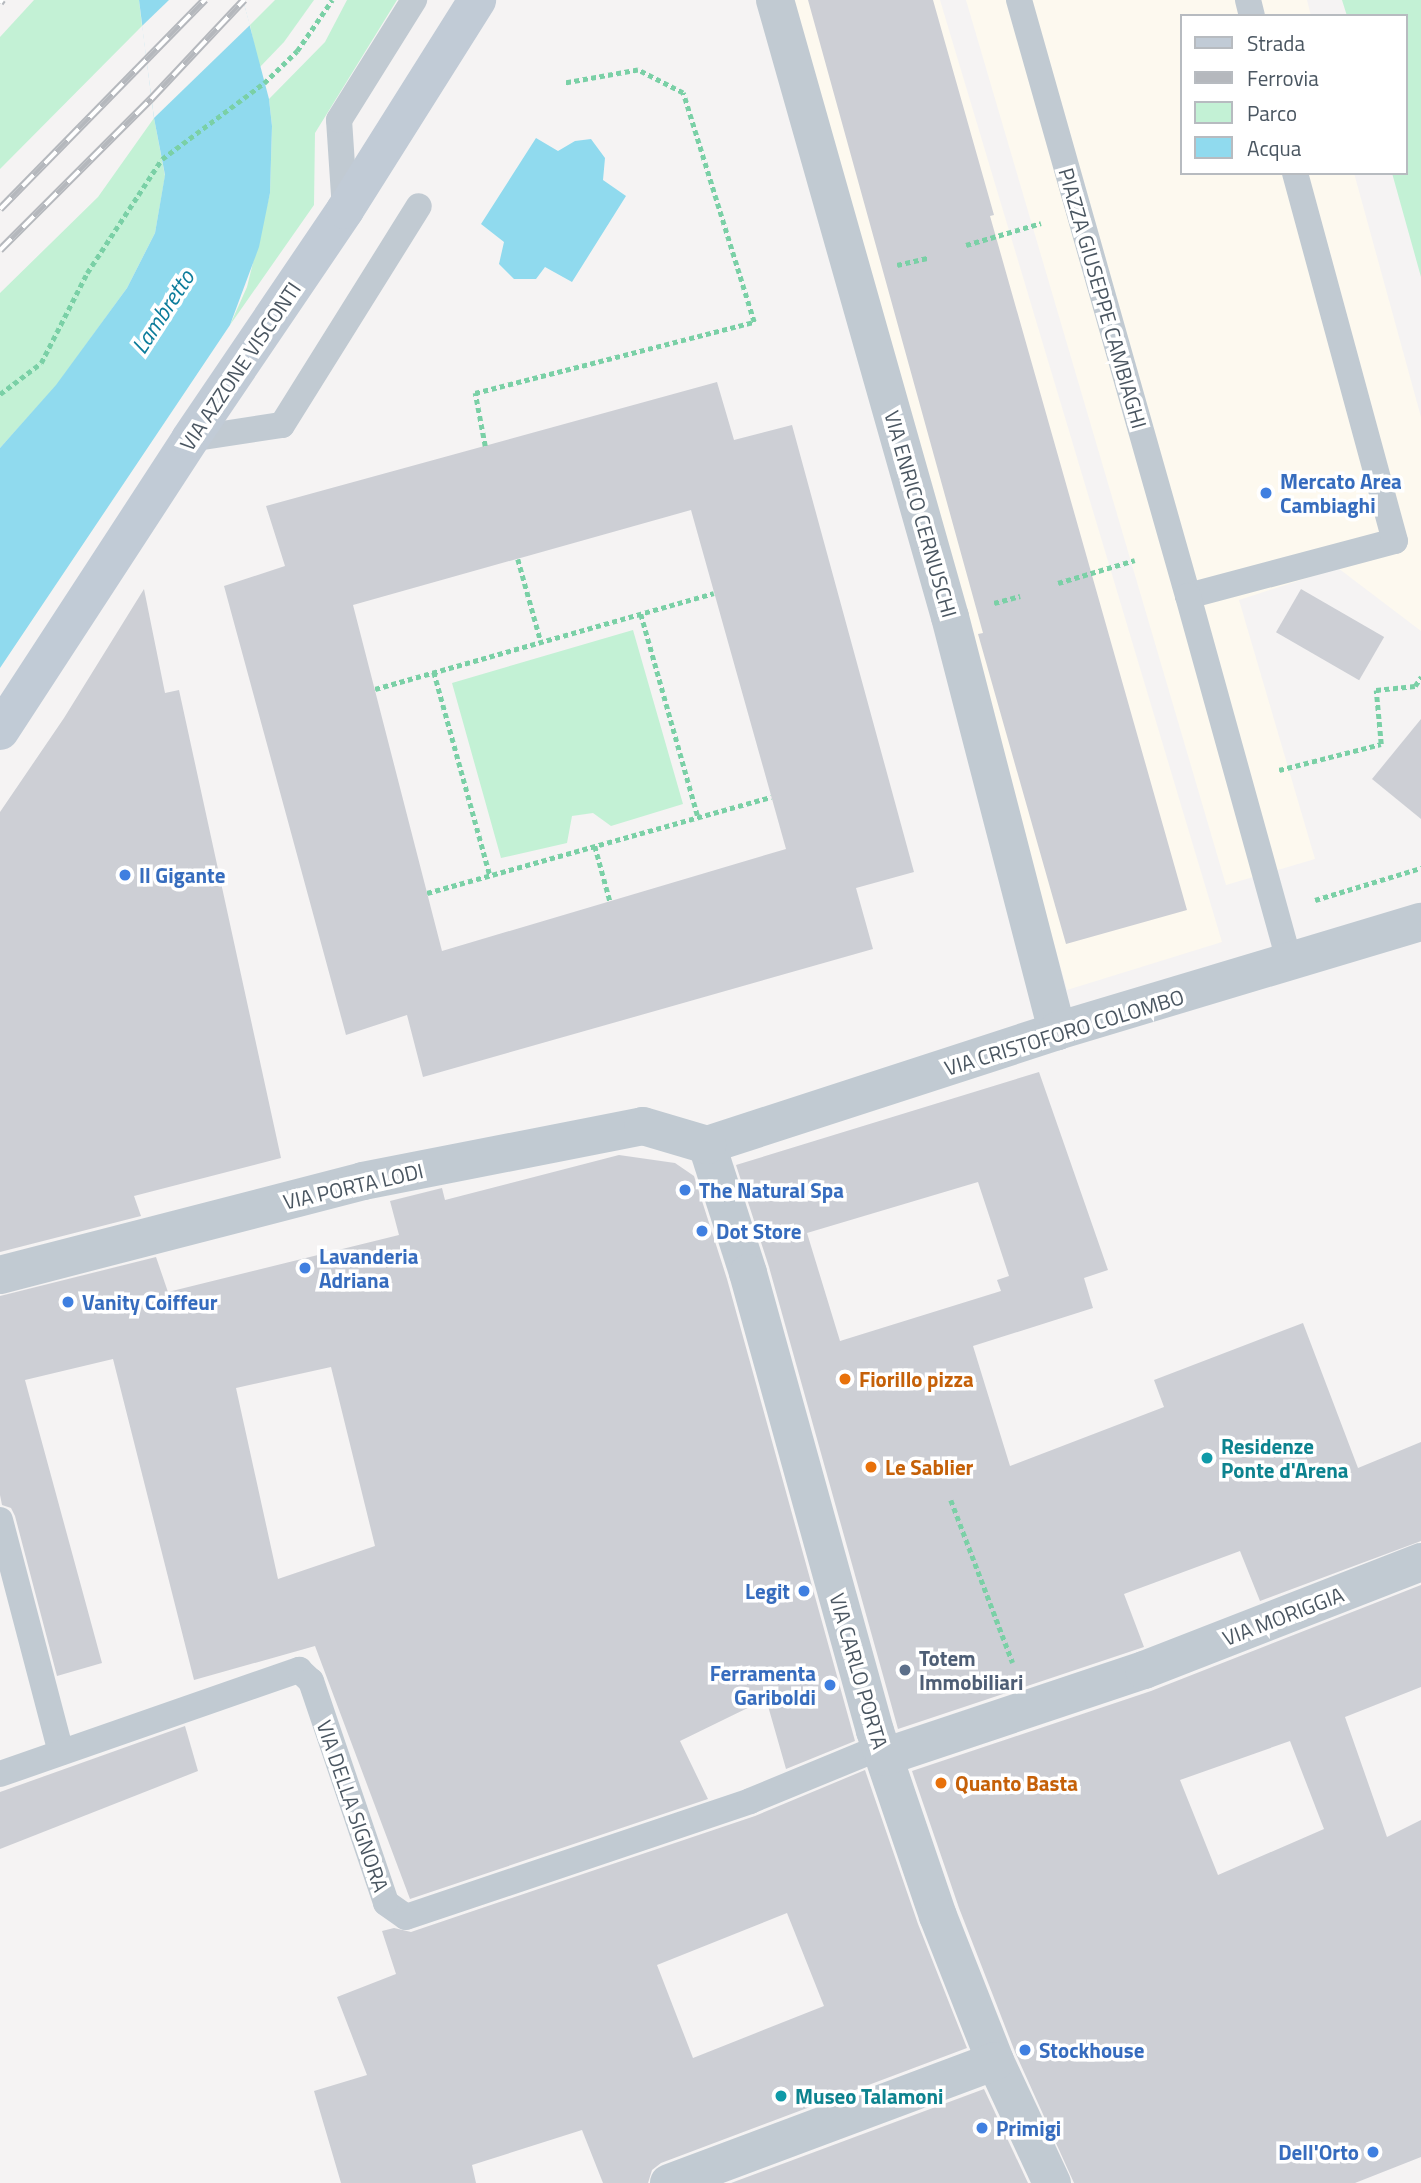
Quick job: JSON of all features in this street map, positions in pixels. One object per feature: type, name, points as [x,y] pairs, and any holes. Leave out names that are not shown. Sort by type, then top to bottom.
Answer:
[{"type":"main road","name":"VIA AZZONE VISCONTI","points":[[0,731],[190,439],[345,210],[477,0]]},
{"type":"street","name":"VIA ENRICO CERNUSCHI","points":[[775,0],[950,617],[1057,1031]]},
{"type":"street","name":"VIA CRISTOFORO COLOMBO","points":[[708,1145],[1057,1031],[1421,922]]},
{"type":"street","name":"VIA PORTA LODI","points":[[0,1275],[363,1181],[643,1126],[708,1145]]},
{"type":"street","name":"VIA CARLO PORTA","points":[[708,1145],[748,1273],[882,1752],[938,1916],[995,2062],[1052,2183]]},
{"type":"street","name":"VIA MORIGGIA","points":[[882,1752],[1030,1708],[1144,1670],[1421,1562]]},
{"type":"street","points":[[669,2183],[995,2062]]},
{"type":"lane","points":[[345,210],[339,120],[414,0]]},
{"type":"lane","name":"PIAZZA GIUSEPPE CAMBIAGHI","points":[[1019,0],[1290,963]]},
{"type":"lane","points":[[1188,596],[1395,541],[1296,175]]},
{"type":"lane","points":[[190,439],[282,425],[419,206]]},
{"type":"lane","points":[[0,1520],[61,1752]]},
{"type":"lane","name":"VIA DELLA SIGNORA","points":[[0,1774],[299,1670],[311,1681],[386,1903],[407,1917],[750,1801],[882,1752]]},
{"type":"path","points":[[0,394],[41,363],[87,273],[162,159],[264,83],[297,51],[332,0]]},
{"type":"path","points":[[485,446],[475,393],[754,322],[683,93],[638,70],[565,83]]},
{"type":"path","points":[[966,245],[1078,211]]},
{"type":"path","points":[[1058,583],[1173,550]]},
{"type":"path","points":[[517,559],[541,642]]},
{"type":"path","points":[[375,689],[714,593]]},
{"type":"path","points":[[641,614],[698,817]]},
{"type":"path","points":[[433,672],[490,876]]},
{"type":"path","points":[[1238,781],[1381,744],[1376,690],[1415,686],[1421,677]]},
{"type":"path","points":[[427,893],[771,797]]},
{"type":"path","points":[[595,846],[610,901]]},
{"type":"path","points":[[1276,912],[1421,868]]},
{"type":"path","points":[[951,1500],[1030,1708]]},
{"type":"shaded area","points":[[789,0],[940,0],[1222,942],[1067,990]]},
{"type":"shaded area","name":"Mercato Area Cambiaghi","points":[[966,0],[1307,0],[1310,14],[1180,14],[1180,175],[1355,175],[1421,417],[1421,631],[1338,568],[1239,600],[1315,859],[1226,885]]},
{"type":"green space","points":[[34,0],[139,0],[142,26],[0,169],[0,37]]},
{"type":"green space","points":[[275,0],[314,0],[284,42],[259,68],[250,25]]},
{"type":"green space","points":[[347,0],[397,0],[315,133],[314,205],[230,325],[247,287],[270,193],[272,126],[269,99],[325,42]]},
{"type":"green space","points":[[1342,0],[1421,0],[1421,277],[1393,175],[1407,175],[1407,14],[1346,14]]},
{"type":"green space","points":[[154,118],[165,176],[155,233],[127,288],[56,386],[0,448],[0,293],[98,197]]},
{"type":"green space","points":[[633,630],[683,804],[611,826],[593,813],[572,816],[567,843],[501,858],[452,683]]},
{"type":"water","name":"Lambretto","points":[[139,0],[243,0],[269,99],[272,126],[270,193],[259,247],[230,325],[0,668],[0,448],[56,385],[127,288],[155,233],[165,175],[154,118]]},
{"type":"water","points":[[536,138],[558,151],[575,141],[591,139],[605,158],[603,180],[626,196],[572,282],[545,267],[536,279],[514,279],[499,264],[504,242],[481,224]]},
{"type":"pier","points":[[169,0],[243,0],[250,25],[154,118],[142,26]]},
{"type":"building","points":[[808,0],[933,0],[994,215],[990,216],[1187,910],[1066,944],[978,634],[983,633]]},
{"type":"building","points":[[717,382],[734,440],[792,425],[914,872],[856,888],[873,949],[423,1077],[407,1015],[346,1035],[224,586],[285,566],[266,506]],"holes":[[[691,510],[786,849],[442,951],[353,605]]]},
{"type":"building","name":"Il Gigante","points":[[144,589],[165,693],[179,690],[281,1158],[134,1196],[141,1216],[0,1252],[0,812],[64,718]]},
{"type":"building","points":[[1301,589],[1384,637],[1359,680],[1276,632]]},
{"type":"building","points":[[1421,719],[1421,819],[1372,779]]},
{"type":"building","points":[[1039,1072],[1108,1270],[1084,1278],[1093,1308],[973,1346],[1010,1466],[1164,1407],[1154,1380],[1303,1323],[1358,1468],[1421,1442],[1421,1541],[1260,1601],[1240,1551],[1124,1594],[1144,1647],[898,1729],[769,1267],[736,1165]],"holes":[[[978,1182],[1009,1276],[997,1280],[1001,1291],[840,1341],[807,1233]]]},
{"type":"building","points":[[619,1155],[675,1163],[694,1176],[727,1279],[855,1741],[786,1769],[766,1699],[680,1741],[708,1799],[410,1899],[315,1646],[194,1680],[113,1359],[25,1380],[102,1663],[57,1676],[15,1516],[11,1508],[2,1505],[0,1495],[0,1296],[156,1257],[168,1292],[399,1235],[390,1201],[442,1188],[445,1200]],"holes":[[[331,1367],[375,1546],[278,1579],[236,1388]]]},
{"type":"building","points":[[1421,1585],[1421,1687],[1345,1717],[1387,1837],[1421,1820],[1421,2157],[1355,2183],[1074,2183],[1015,2052],[959,1908],[912,1771],[1151,1691]],"holes":[[[1290,1741],[1324,1829],[1218,1875],[1180,1780]]]},
{"type":"building","points":[[185,1726],[198,1771],[0,1849],[0,1792]]},
{"type":"building","points":[[865,1770],[918,1924],[967,2048],[661,2163],[652,2170],[648,2183],[603,2183],[582,2130],[472,2165],[476,2183],[341,2183],[314,2091],[367,2075],[337,1997],[396,1974],[382,1931],[394,1928],[411,1932],[755,1816]],"holes":[[[787,1913],[824,2006],[693,2058],[657,1965]]]},
{"type":"building","points":[[984,2089],[1028,2183],[731,2183]]},
{"type":"railway","points":[[0,209],[205,0]]},
{"type":"railway","points":[[0,250],[151,99],[244,0]]},
{"type":"place","name":"Mercato Area Cambiaghi","points":[[1266,493]]},
{"type":"place","name":"Il Gigante","points":[[125,875]]},
{"type":"place","name":"The Natural Spa","points":[[685,1190]]},
{"type":"place","name":"Dot Store","points":[[702,1231]]},
{"type":"place","name":"Lavanderia Adriana","points":[[305,1268]]},
{"type":"place","name":"Vanity Coiffeur","points":[[68,1302]]},
{"type":"place","name":"Fiorillo pizza","points":[[845,1379]]},
{"type":"place","name":"Residenze Ponte d'Arena","points":[[1207,1458]]},
{"type":"place","name":"Le Sablier","points":[[871,1467]]},
{"type":"place","name":"Legit","points":[[804,1591]]},
{"type":"place","name":"Totem Immobiliari","points":[[905,1670]]},
{"type":"place","name":"Ferramenta Gariboldi","points":[[830,1685]]},
{"type":"place","name":"Quanto Basta","points":[[941,1783]]},
{"type":"place","name":"Stockhouse","points":[[1025,2050]]},
{"type":"place","name":"Museo Talamoni","points":[[781,2096]]},
{"type":"place","name":"Primigi","points":[[982,2128]]},
{"type":"place","name":"Dell'Orto","points":[[1373,2152]]}]
